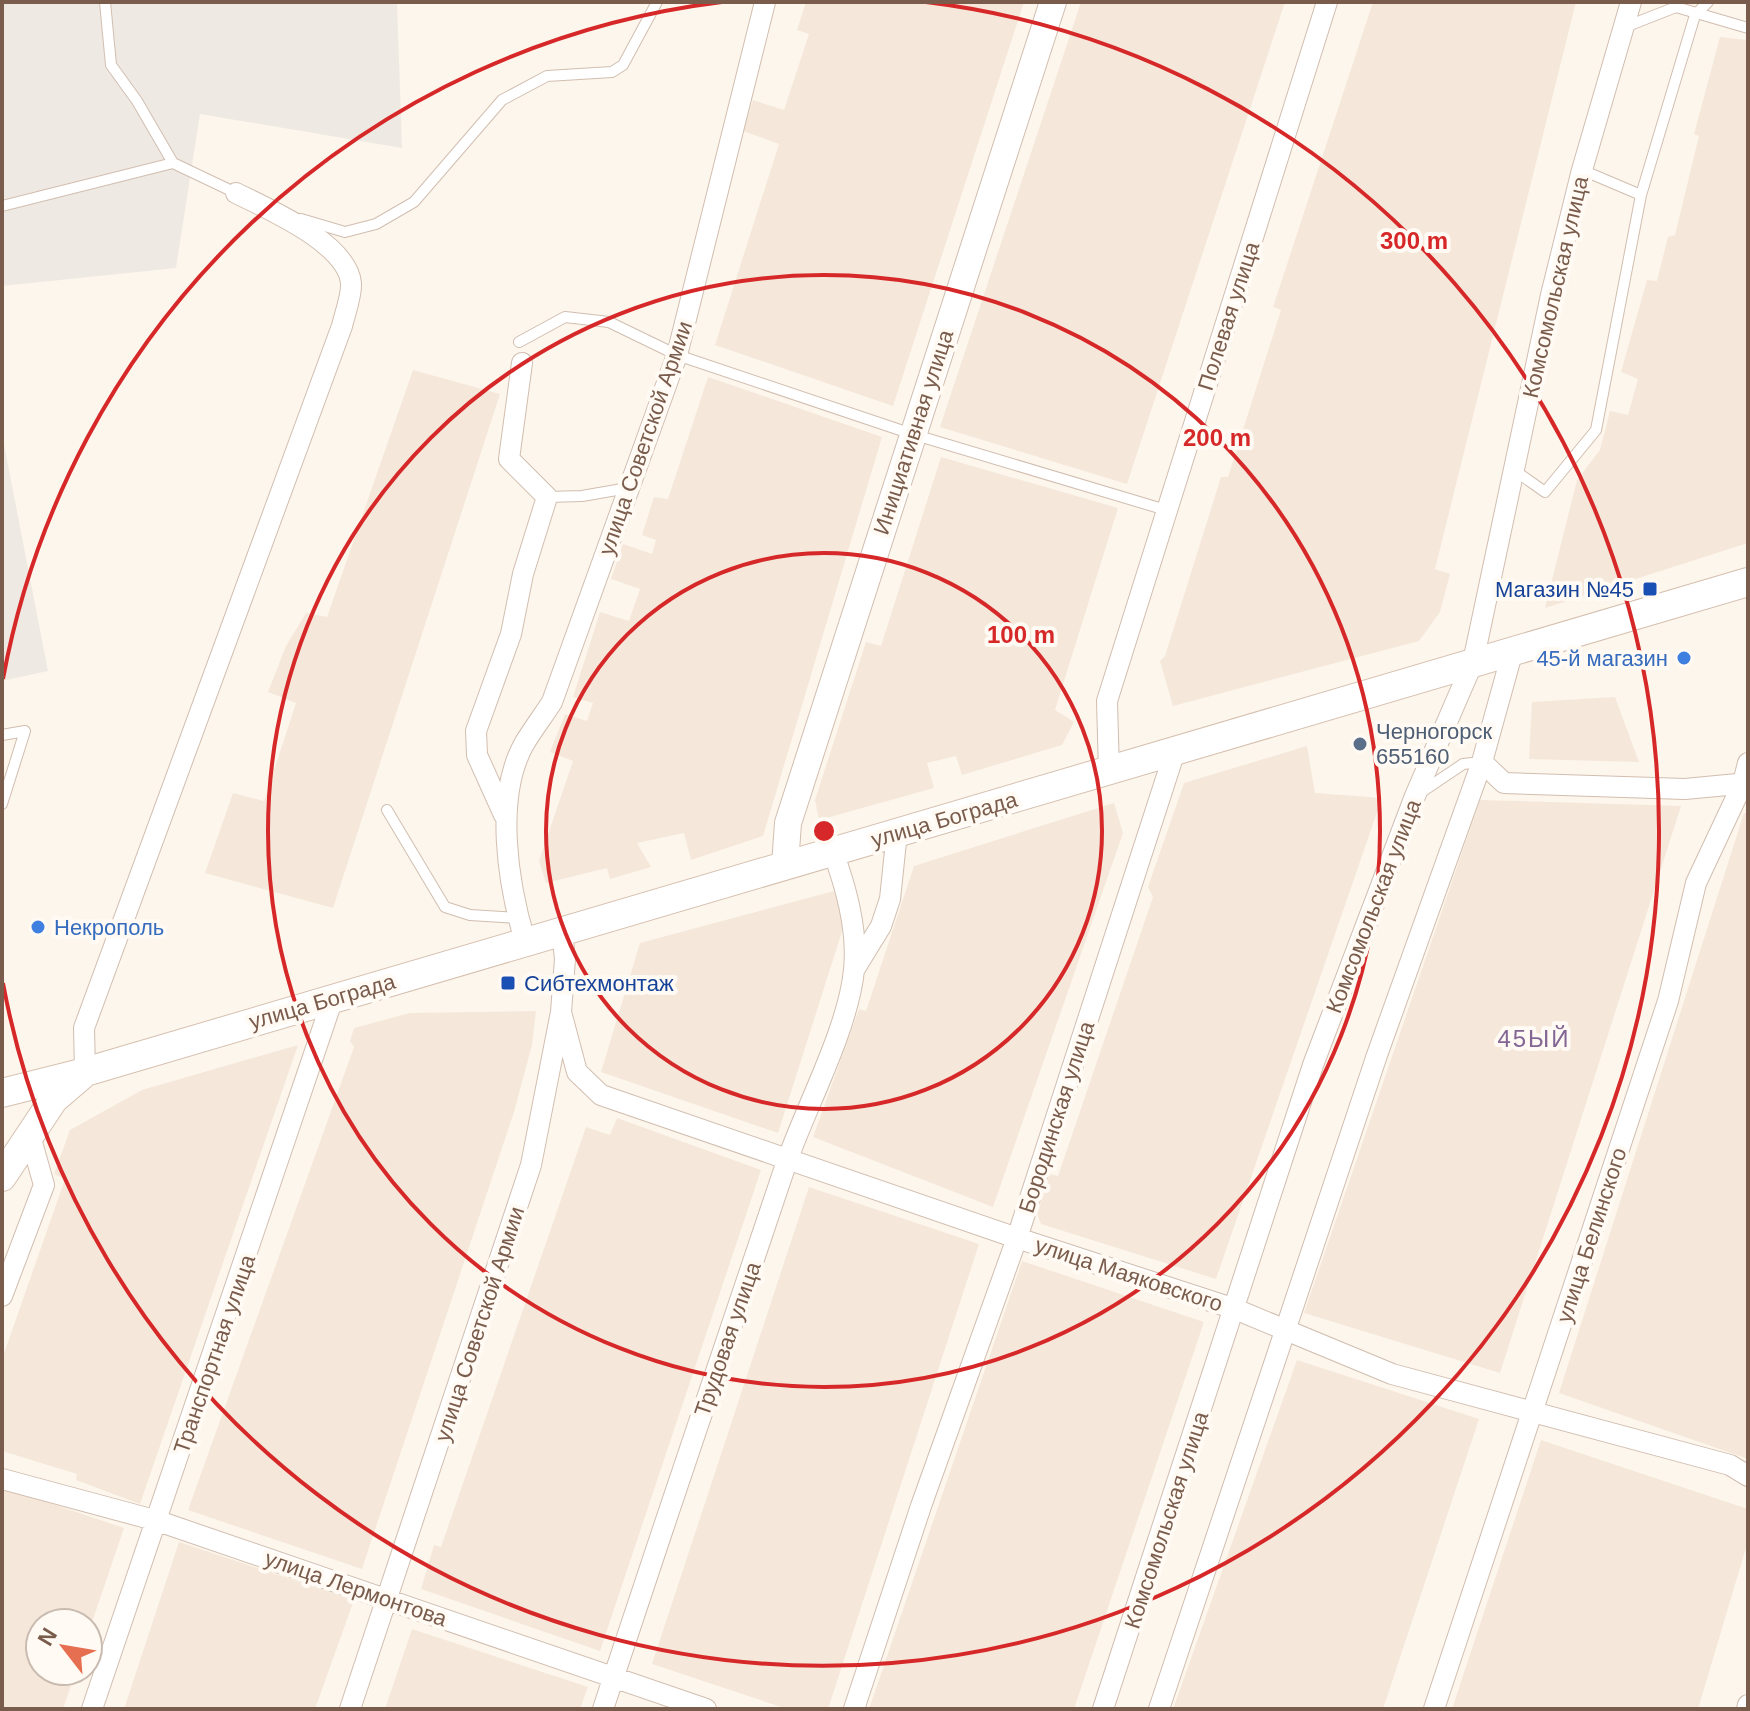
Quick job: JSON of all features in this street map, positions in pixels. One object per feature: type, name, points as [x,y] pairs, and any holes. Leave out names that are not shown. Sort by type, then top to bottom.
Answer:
[{"type":"main road","name":"улица Бограда","points":[[2,1093],[85,1072],[333,998],[522,929],[562,931],[1748,582]]},
{"type":"main road","points":[[2,1177],[29,1132],[54,1099],[85,1072]]},
{"type":"street","name":"улица Советской Армии","points":[[504,815],[523,747],[552,702],[677,355],[765,2]]},
{"type":"street","name":"Инициативная улица","points":[[785,865],[788,823],[1053,2]]},
{"type":"street","name":"Полевая улица","points":[[1109,771],[1107,701],[1327,2]]},
{"type":"street","name":"Комсомольская улица","points":[[1103,1709],[1313,1065],[1415,796],[1473,662],[1582,170],[1631,2]]},
{"type":"street","points":[[85,1072],[84,1028],[342,326],[351,283],[344,262],[328,245],[236,193]]},
{"type":"street","points":[[522,363],[509,459],[547,497]]},
{"type":"street","name":"улица Советской Армии","points":[[522,929],[504,815],[477,755],[476,731],[511,634],[523,574],[547,497]]},
{"type":"street","points":[[1159,1709],[1377,1055],[1482,762],[1513,650]]},
{"type":"street","name":"Бородинская улица","points":[[854,1709],[921,1506],[1017,1238],[1175,751]]},
{"type":"street","points":[[1482,762],[1504,783],[1685,789],[1746,776]]},
{"type":"street","name":"улица Белинского","points":[[1434,1709],[1668,1001],[1696,883],[1746,776]]},
{"type":"street","name":"Трудовая улица","points":[[603,1709],[788,1158],[841,1019],[854,970],[881,926],[890,899],[897,832]]},
{"type":"street","name":"Трудовая улица","points":[[833,852],[843,877],[854,970]]},
{"type":"street","name":"улица Советской Армии","points":[[350,1709],[531,1165],[561,1012],[565,959],[562,931]]},
{"type":"street","name":"Транспортная улица","points":[[92,1709],[333,998]]},
{"type":"street","name":"улица Маяковского","points":[[561,1012],[577,1072],[601,1095],[1017,1238],[1235,1309],[1392,1374],[1534,1409],[1730,1465],[1748,1476]]},
{"type":"street","points":[[2,1296],[44,1185],[29,1132]]},
{"type":"street","name":"улица Лермонтова","points":[[2,1479],[158,1521],[706,1709]]},
{"type":"lane","points":[[105,2],[111,65],[137,101],[173,163],[236,193]]},
{"type":"lane","points":[[268,210],[345,232],[376,224],[414,202],[502,100],[547,76],[612,72],[623,65],[657,2]]},
{"type":"lane","points":[[1514,470],[1545,492],[1596,430],[1641,195],[1695,15],[1708,2]]},
{"type":"lane","points":[[1623,28],[1675,4],[1695,15],[1748,28]]},
{"type":"lane","points":[[2,206],[173,163]]},
{"type":"lane","points":[[1582,170],[1641,195]]},
{"type":"lane","points":[[519,342],[565,317],[609,322],[677,355],[912,434],[1166,510]]},
{"type":"lane","points":[[547,497],[582,496],[629,487]]},
{"type":"lane","points":[[2,735],[25,731],[2,804]]},
{"type":"lane","points":[[1415,796],[1463,764],[1482,762]]},
{"type":"lane","points":[[387,810],[445,907],[522,929]]},
{"type":"shaded area","points":[[2,2],[397,2],[402,148],[200,114],[176,268],[2,286]]},
{"type":"shaded area","points":[[806,2],[1024,2],[893,406],[715,345],[779,144],[743,131],[753,100],[784,110],[809,34],[797,30]]},
{"type":"shaded area","points":[[1081,2],[1285,2],[1127,484],[940,427]]},
{"type":"shaded area","points":[[1373,2],[1576,2],[1435,569],[1450,574],[1440,612],[1419,641],[1173,706],[1160,661],[1165,656],[1221,477],[1228,477],[1281,310],[1273,307]]},
{"type":"shaded area","points":[[1720,37],[1748,40],[1748,543],[1545,608],[1577,480],[1600,450],[1610,411],[1628,415],[1638,379],[1621,372],[1647,280],[1657,281],[1668,237],[1675,235],[1699,136],[1694,134]]},
{"type":"shaded area","points":[[413,370],[500,394],[333,908],[205,873],[233,793],[264,801],[296,703],[268,692],[286,646],[306,613],[327,617]]},
{"type":"shaded area","points":[[708,377],[882,437],[763,836],[691,860],[684,833],[637,843],[651,867],[610,879],[607,868],[546,883],[539,861],[573,761],[550,752],[565,714],[587,721],[593,703],[573,697],[600,612],[629,621],[640,589],[611,579],[623,544],[652,554],[656,540],[642,535],[654,497],[668,499]]},
{"type":"shaded area","points":[[2,434],[48,671],[2,681]]},
{"type":"shaded area","points":[[941,457],[1118,508],[1055,710],[1074,722],[1062,745],[962,775],[956,756],[927,763],[934,788],[819,820],[815,800],[866,642],[881,646]]},
{"type":"shaded area","points":[[1615,697],[1639,762],[1529,759],[1532,702]]},
{"type":"shaded area","points":[[1307,746],[1315,793],[1382,798],[1216,1279],[1041,1224],[1037,1214],[1050,1174],[1058,1176],[1153,897],[1148,887],[1184,783]]},
{"type":"shaded area","points":[[1480,800],[1681,806],[1500,1373],[1304,1313]]},
{"type":"shaded area","points":[[1114,803],[1123,833],[993,1207],[813,1137],[859,1009],[866,1011],[914,866]]},
{"type":"shaded area","points":[[1744,813],[1748,813],[1748,1459],[1559,1393]]},
{"type":"shaded area","points":[[834,891],[845,922],[778,1133],[601,1072],[640,943]]},
{"type":"shaded area","points":[[536,1011],[532,1045],[514,1112],[362,1569],[188,1510],[354,1047],[350,1041],[354,1028],[410,1013]]},
{"type":"shaded area","points":[[298,1045],[140,1504],[76,1480],[77,1474],[2,1451],[2,1359],[65,1179],[54,1174],[70,1130],[142,1090]]},
{"type":"shaded area","points":[[617,1118],[761,1170],[600,1651],[421,1589],[434,1545],[441,1547],[586,1127],[610,1135]]},
{"type":"shaded area","points":[[809,1187],[979,1244],[828,1709],[787,1709],[652,1664]]},
{"type":"shaded area","points":[[1022,1261],[1204,1322],[1074,1709],[869,1709]]},
{"type":"shaded area","points":[[1297,1360],[1479,1419],[1383,1709],[1173,1709]]},
{"type":"shaded area","points":[[1541,1440],[1748,1509],[1748,1541],[1698,1709],[1452,1709]]},
{"type":"shaded area","points":[[2,1487],[124,1528],[97,1607],[24,1607],[24,1687],[71,1687],[63,1709],[2,1709]]},
{"type":"shaded area","points":[[179,1542],[354,1600],[315,1709],[124,1709]]},
{"type":"shaded area","points":[[412,1629],[588,1687],[580,1709],[385,1709]]},
{"type":"place","name":"Магазин №45","points":[[1650,589]]},
{"type":"place","name":"45-й магазин","points":[[1684,658]]},
{"type":"place","name":"Черногорск 655160","points":[[1360,744]]},
{"type":"place","name":"Некрополь","points":[[38,927]]},
{"type":"place","name":"Сибтехмонтаж","points":[[508,983]]},
{"type":"district","name":"45ЫЙ","points":[[1534,1039]]}]
